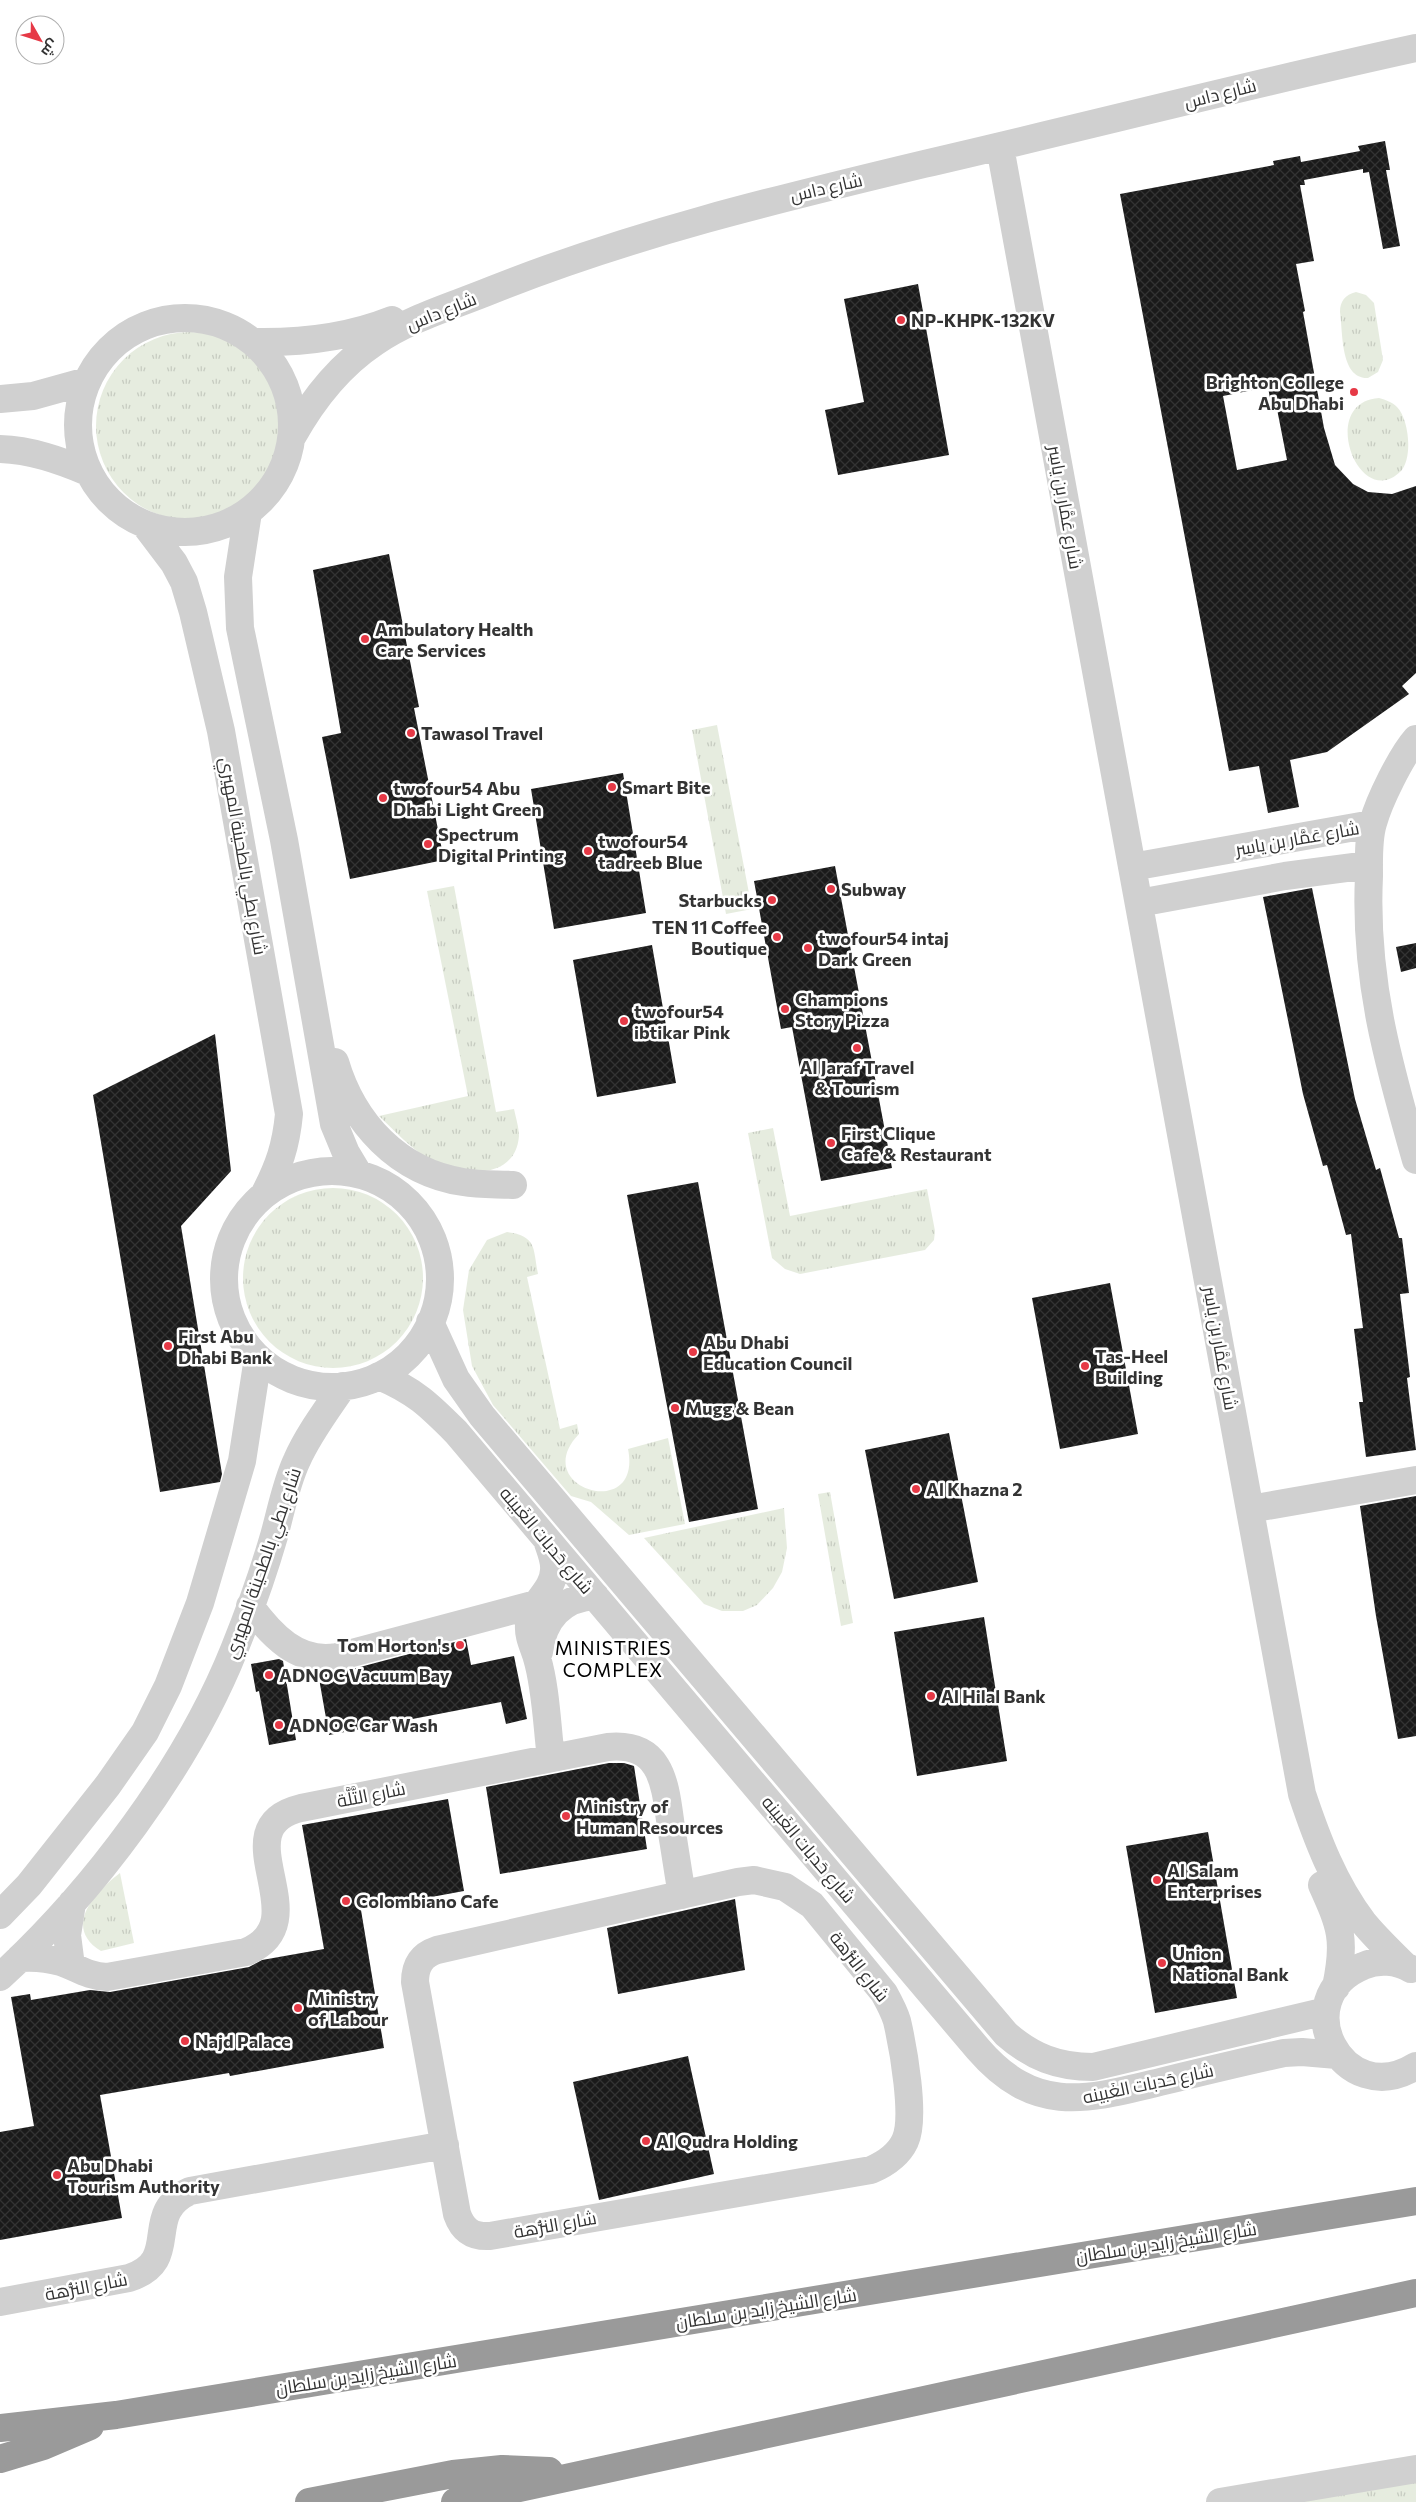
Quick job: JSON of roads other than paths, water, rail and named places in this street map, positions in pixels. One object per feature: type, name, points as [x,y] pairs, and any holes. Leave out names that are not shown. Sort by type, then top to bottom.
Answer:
[{"type":"highway","name":"شارع الشيخ زايد بن سلطان","points":[[0,2428],[116,2415],[1416,2201]]},
{"type":"highway","points":[[455,2502],[585,2472],[1416,2293]]},
{"type":"highway","name":"شارع الشيخ زايد بن سلطان","points":[[0,2459],[43,2446],[116,2415]]},
{"type":"highway","points":[[309,2502],[453,2474],[502,2469],[585,2472]]},
{"type":"street","name":"شارع داس","points":[[253,342],[307,341],[359,331],[410,313],[500,271],[559,248],[705,201],[1416,31]]},
{"type":"street","name":"شارع داس","points":[[292,437],[319,394],[335,375],[374,342],[419,319],[575,259],[701,219],[778,198],[1416,48]]},
{"type":"street","name":"شارع عَمَّار بن ياسِر","points":[[1000,147],[1302,1794],[1304,1830],[1311,1859],[1341,1932],[1342,1955],[1331,1999],[1327,2034],[1338,2055]]},
{"type":"street","points":[[187,318],[205,320],[222,324],[253,342],[276,368],[284,384],[289,402],[292,437],[281,471],[272,486],[248,512],[224,524],[199,532],[164,531],[146,526],[118,510],[106,499],[88,472],[78,436],[77,418],[87,381],[96,366],[114,345],[136,330],[152,323],[187,318]]},
{"type":"street","points":[[0,399],[33,396],[87,381]]},
{"type":"street","points":[[0,449],[21,450],[46,456],[88,472]]},
{"type":"street","points":[[248,512],[238,577],[240,628],[284,840],[334,1124],[346,1153],[358,1173]]},
{"type":"street","name":"شارع بطي بالطحينة المهيري","points":[[146,526],[174,563],[184,582],[194,612],[221,731],[245,859],[289,1114],[287,1138],[280,1164],[264,1194]]},
{"type":"street","points":[[1416,739],[1388,787],[1372,824],[1369,866],[1369,941],[1378,1015],[1393,1080],[1416,1160]]},
{"type":"street","name":"شارع عَمَّار بن ياسِر","points":[[1132,867],[1281,842],[1372,824]]},
{"type":"street","points":[[1281,842],[1287,845],[1293,858],[1290,872],[1285,876]]},
{"type":"street","name":"شارع عَمَّار بن ياسِر","points":[[1139,903],[1285,876],[1369,866]]},
{"type":"street","points":[[310,991],[325,1029],[343,1086],[361,1119],[385,1145],[413,1165],[446,1178],[480,1184],[513,1185]]},
{"type":"street","points":[[1393,1080],[1408,1105],[1416,1112]]},
{"type":"street","points":[[341,1171],[358,1173],[392,1188],[419,1214],[429,1230],[439,1266],[440,1286],[430,1322],[409,1354],[379,1376],[343,1386],[316,1385],[289,1378],[258,1358],[236,1329],[228,1312],[223,1275],[231,1239],[250,1208],[264,1194],[292,1178],[308,1173],[341,1171]]},
{"type":"street","name":"شارع حَدبات الغَبينه","points":[[430,1322],[452,1373],[482,1416],[1006,2034],[1018,2044],[1031,2053],[1053,2062],[1093,2067],[1331,1999]]},
{"type":"street","points":[[0,1915],[29,1885],[108,1785],[145,1732],[168,1686],[200,1603],[242,1461],[258,1358]]},
{"type":"street","name":"شارع حَدبات الغَبينه","points":[[379,1376],[413,1393],[429,1404],[456,1432],[984,2056],[1004,2075],[1020,2085],[1056,2097],[1094,2098],[1284,2053],[1302,2052],[1338,2055]]},
{"type":"street","name":"شارع بطي بالطحينة المهيري","points":[[0,1977],[72,1903],[136,1822],[176,1763],[204,1715],[234,1650],[250,1606],[270,1550],[296,1462],[306,1440],[343,1386]]},
{"type":"street","points":[[1250,1509],[1416,1480]]},
{"type":"street","points":[[547,1540],[554,1572],[550,1586],[536,1604],[528,1626],[531,1642],[538,1659],[551,1758]]},
{"type":"street","points":[[538,1659],[542,1631],[552,1615],[576,1599],[595,1596]]},
{"type":"street","points":[[250,1606],[266,1628],[287,1645],[304,1656],[322,1659],[337,1657],[536,1604]]},
{"type":"street","name":"شارع التَّلَّة","points":[[20,1958],[46,1958],[71,1966],[87,1974],[107,1977],[246,1952],[264,1942],[275,1924],[276,1904],[265,1845],[271,1827],[284,1814],[301,1808],[619,1746],[642,1752],[651,1759],[664,1779],[682,1895]]},
{"type":"street","name":"شارع عَمَّار بن ياسِر","points":[[1302,1794],[1322,1848],[1347,1898],[1374,1934],[1411,1969]]},
{"type":"street","name":"شارع النُّزهة","points":[[754,1880],[786,1887],[812,1905],[884,1993],[896,2020],[911,2121],[907,2137],[898,2152],[871,2170],[481,2236],[465,2230],[460,2222],[444,2145],[415,1982],[415,1973],[422,1958],[437,1950],[754,1880]]},
{"type":"street","points":[[71,1966],[67,1935],[72,1903]]},
{"type":"street","points":[[1331,1999],[1344,1976],[1367,1964],[1393,1962],[1411,1969]]},
{"type":"street","points":[[1338,2055],[1346,2064],[1370,2075],[1396,2075],[1416,2066]]},
{"type":"street","name":"شارع النُّزهة","points":[[0,2302],[138,2276],[146,2271],[157,2257],[162,2240],[162,2222],[169,2207],[174,2200],[190,2191],[444,2145]]},
{"type":"street","points":[[1220,2502],[1416,2469]]},
{"type":"place","name":"NP-KHPK-132KV","points":[[901,320]]},
{"type":"place","name":"Brighton College Abu Dhabi","points":[[1354,392]]},
{"type":"place","name":"Ambulatory Health Care Services","points":[[365,639]]},
{"type":"place","name":"Tawasol Travel","points":[[411,733]]},
{"type":"place","name":"Smart Bite","points":[[612,787]]},
{"type":"place","name":"twofour54 Abu Dhabi Light Green","points":[[383,798]]},
{"type":"place","name":"Spectrum Digital Printing","points":[[428,844]]},
{"type":"place","name":"twofour54 tadreeb Blue","points":[[588,851]]},
{"type":"place","name":"Subway","points":[[831,889]]},
{"type":"place","name":"Starbucks","points":[[772,900]]},
{"type":"place","name":"TEN 11 Coffee Boutique","points":[[777,937]]},
{"type":"place","name":"twofour54 intaj Dark Green","points":[[808,948]]},
{"type":"place","name":"Champions Story Pizza","points":[[785,1009]]},
{"type":"place","name":"twofour54 ibtikar Pink","points":[[624,1021]]},
{"type":"place","name":"Al Jaraf Travel & Tourism","points":[[857,1048]]},
{"type":"place","name":"First Clique Cafe & Restaurant","points":[[831,1143]]},
{"type":"place","name":"First Abu Dhabi Bank","points":[[168,1346]]},
{"type":"place","name":"Abu Dhabi Education Council","points":[[693,1352]]},
{"type":"place","name":"Tas-Heel Building","points":[[1085,1366]]},
{"type":"place","name":"Mugg & Bean","points":[[675,1408]]},
{"type":"place","name":"Al Khazna 2","points":[[916,1489]]},
{"type":"place","name":"Tom Horton's","points":[[460,1645]]},
{"type":"place","name":"ADNOC Vacuum Bay","points":[[269,1675]]},
{"type":"place","name":"Al Hilal Bank","points":[[931,1696]]},
{"type":"place","name":"ADNOC Car Wash","points":[[279,1725]]},
{"type":"place","name":"Ministry of Human Resources","points":[[566,1816]]},
{"type":"place","name":"Al Salam Enterprises","points":[[1157,1880]]},
{"type":"place","name":"Colombiano Cafe","points":[[346,1901]]},
{"type":"place","name":"Union National Bank","points":[[1162,1963]]},
{"type":"place","name":"Ministry of Labour","points":[[298,2008]]},
{"type":"place","name":"Najd Palace","points":[[185,2041]]},
{"type":"place","name":"Al Qudra Holding","points":[[646,2141]]},
{"type":"place","name":"Abu Dhabi Tourism Authority","points":[[57,2175]]},
{"type":"district","name":"MINISTRIES COMPLEX","points":[[613,1658]]}]
